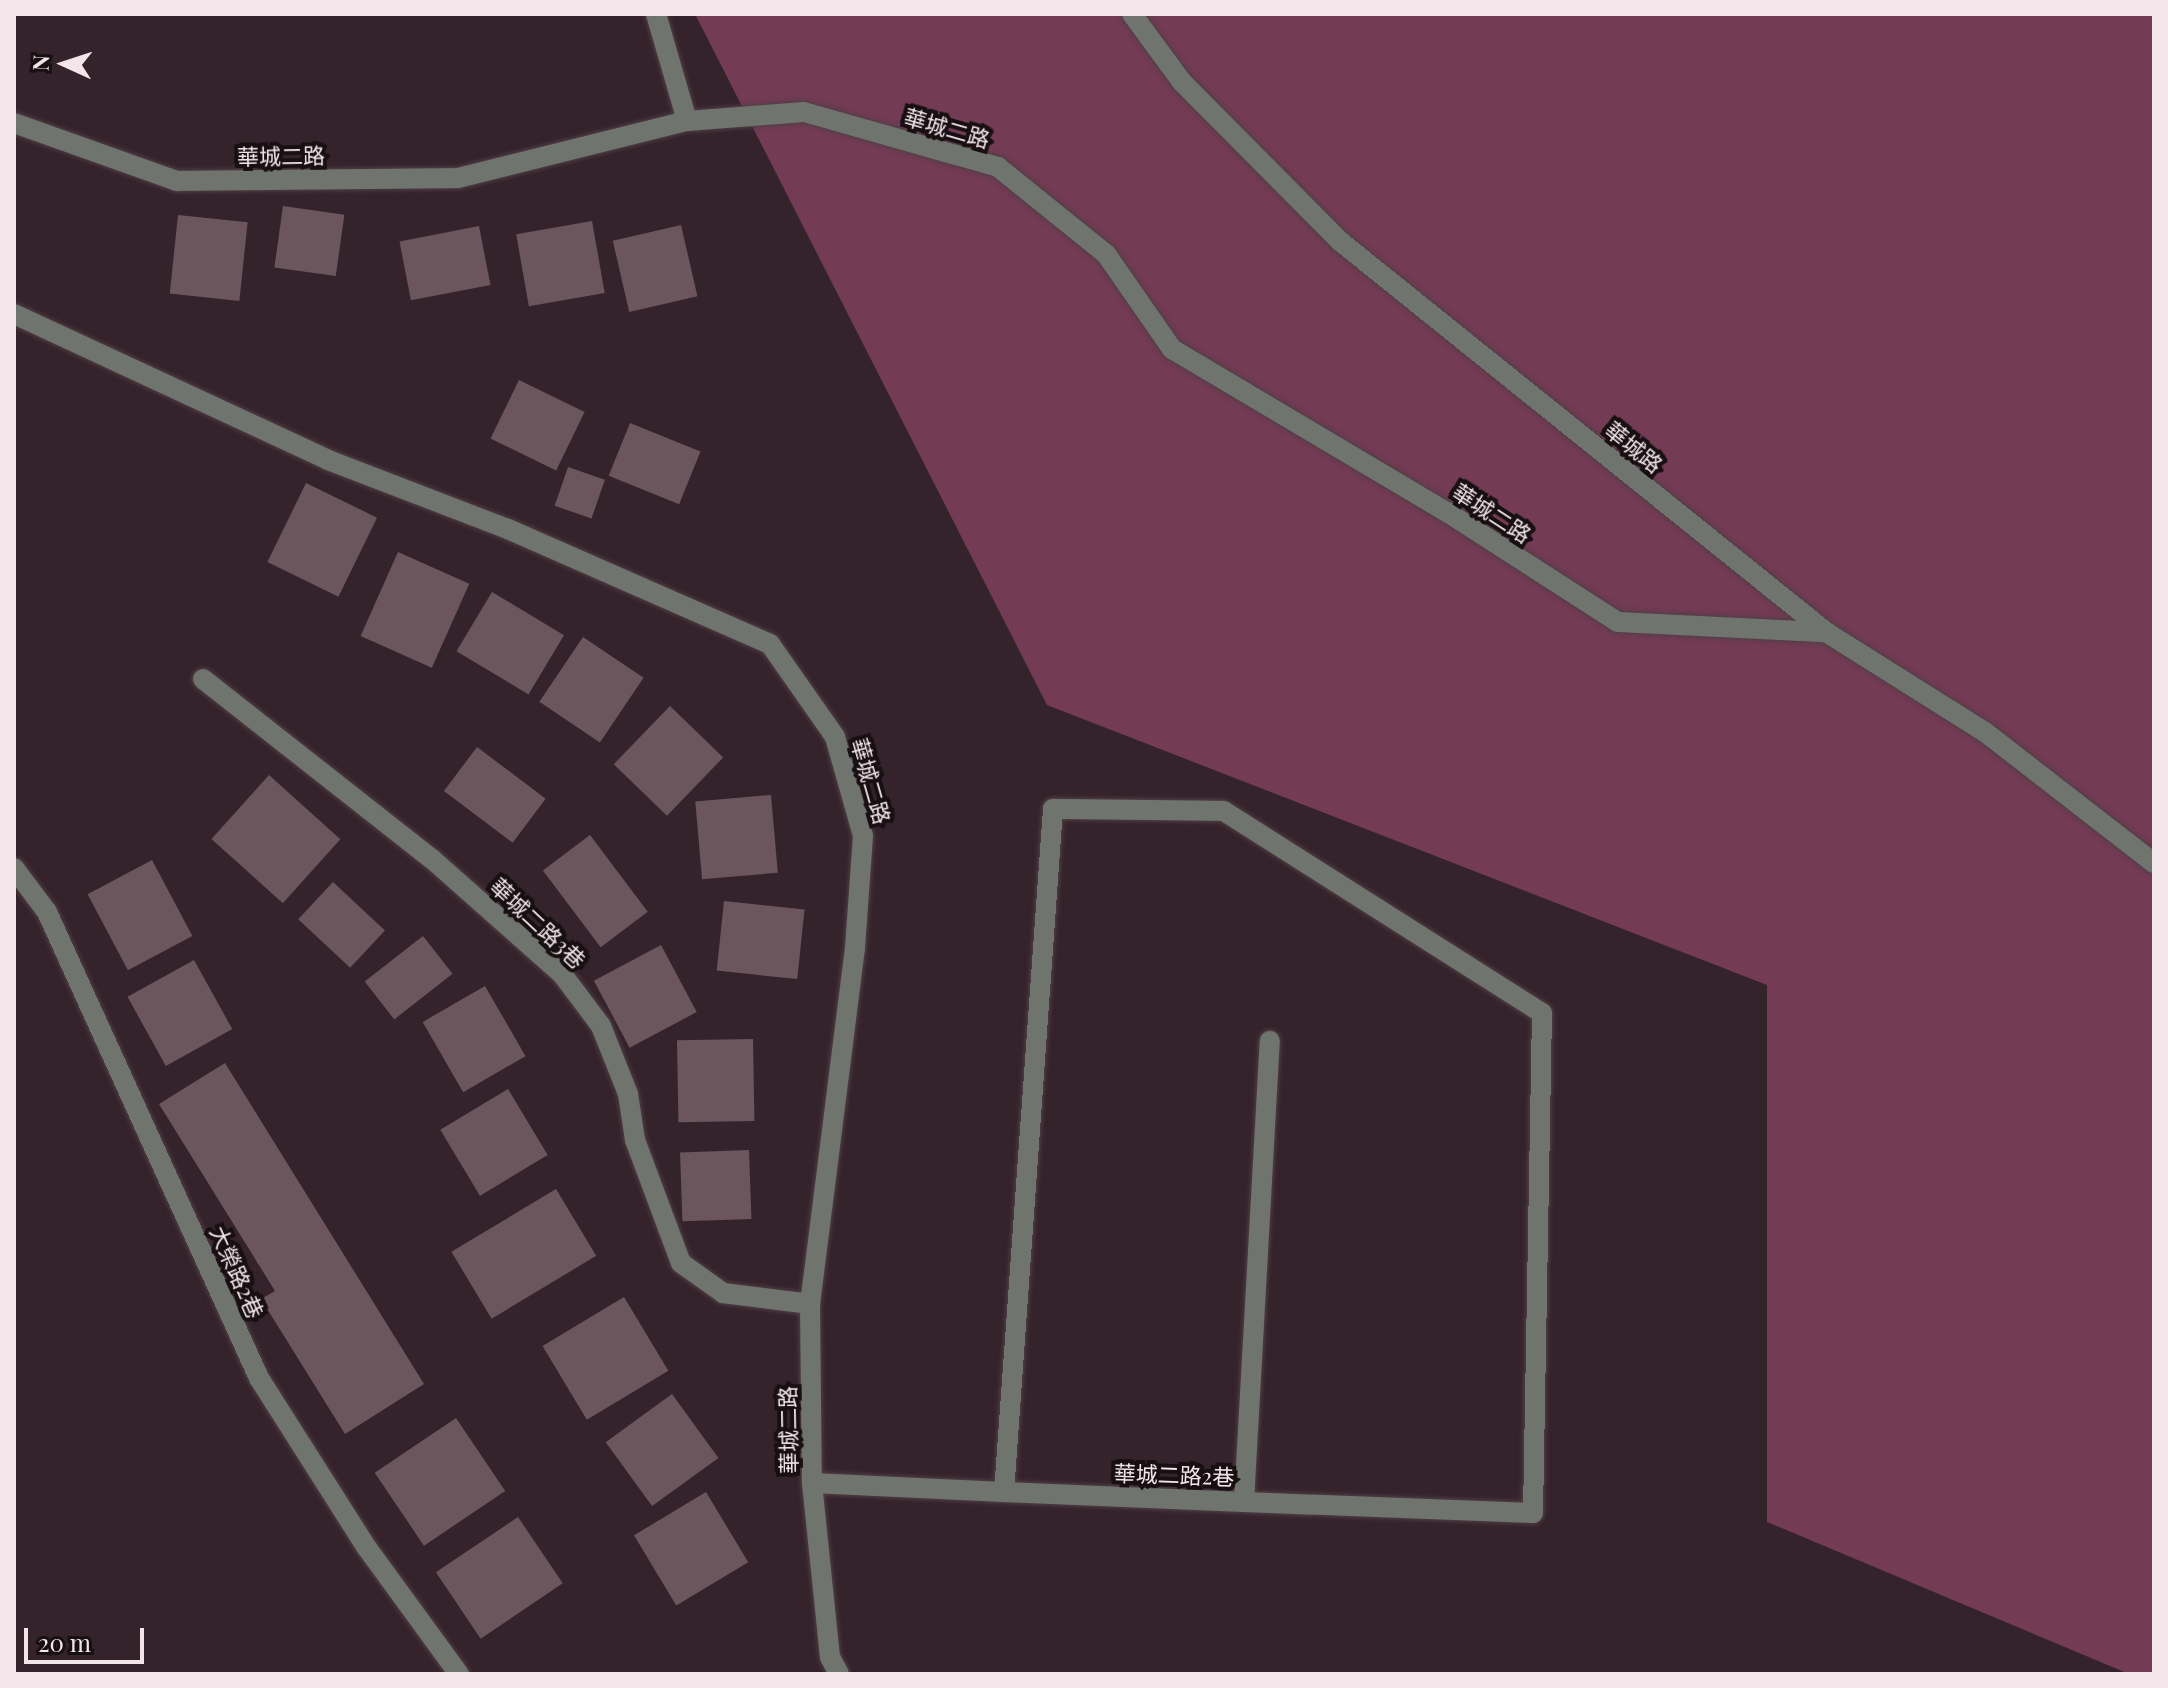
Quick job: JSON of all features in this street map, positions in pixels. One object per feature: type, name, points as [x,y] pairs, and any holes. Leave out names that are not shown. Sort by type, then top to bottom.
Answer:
[{"type":"street","points":[[656,14],[687,121]]},
{"type":"street","name":"華城路","points":[[1132,14],[1182,82],[1341,242],[1826,632],[1985,732],[2154,863]]},
{"type":"street","name":"華城二路","points":[[14,123],[177,181],[458,178],[687,121],[804,112],[998,167],[1106,254],[1172,349],[1447,512],[1618,622],[1826,632]]},
{"type":"street","name":"華城二路","points":[[14,314],[328,460],[508,529],[770,644],[835,737],[863,836],[855,948],[810,1304],[812,1483],[830,1657],[839,1674]]},
{"type":"street","name":"華城二路3巷","points":[[203,679],[432,859],[562,974],[601,1026],[628,1094],[635,1140],[681,1263],[723,1293],[810,1304]]},
{"type":"street","name":"華城二路2巷","points":[[812,1483],[1004,1492],[1244,1502],[1533,1513],[1542,1013],[1224,811],[1053,809],[1004,1492]]},
{"type":"street","name":"大榮路2巷","points":[[14,868],[47,912],[259,1378],[367,1548],[459,1674]]},
{"type":"street","points":[[1244,1502],[1270,1041]]},
{"type":"shaded area","points":[[695,14],[2154,14],[2154,1674],[2129,1674],[1767,1522],[1767,985],[1047,705]]},
{"type":"building","points":[[283,206],[344,215],[336,276],[274,267]]},
{"type":"building","points":[[178,215],[248,222],[239,301],[170,294]]},
{"type":"building","points":[[592,221],[605,293],[529,306],[516,234]]},
{"type":"building","points":[[681,225],[697,296],[629,312],[613,241]]},
{"type":"building","points":[[479,226],[490,285],[411,300],[399,241]]},
{"type":"building","points":[[519,380],[585,412],[556,470],[491,438]]},
{"type":"building","points":[[630,423],[700,451],[679,504],[609,476]]},
{"type":"building","points":[[568,467],[605,480],[592,518],[555,506]]},
{"type":"building","points":[[306,483],[377,518],[338,597],[267,562]]},
{"type":"building","points":[[398,552],[469,584],[432,668],[361,636]]},
{"type":"building","points":[[492,592],[564,635],[528,694],[456,651]]},
{"type":"building","points":[[583,637],[644,678],[600,742],[539,702]]},
{"type":"building","points":[[670,706],[723,757],[667,816],[614,764]]},
{"type":"building","points":[[477,747],[546,799],[513,843],[444,791]]},
{"type":"building","points":[[269,775],[340,839],[283,903],[211,839]]},
{"type":"building","points":[[771,795],[778,873],[702,879],[695,802]]},
{"type":"building","points":[[590,835],[648,912],[601,947],[543,871]]},
{"type":"building","points":[[152,860],[192,936],[128,970],[88,894]]},
{"type":"building","points":[[333,882],[385,930],[350,968],[298,919]]},
{"type":"building","points":[[724,901],[805,909],[797,979],[717,971]]},
{"type":"building","points":[[423,936],[453,974],[394,1019],[365,982]]},
{"type":"building","points":[[661,945],[697,1012],[630,1048],[594,981]]},
{"type":"building","points":[[194,960],[232,1029],[166,1066],[128,997]]},
{"type":"building","points":[[485,986],[526,1056],[463,1092],[423,1022]]},
{"type":"building","points":[[753,1039],[754,1121],[678,1122],[677,1040]]},
{"type":"building","points":[[225,1063],[424,1384],[345,1434],[261,1299],[275,1291],[159,1104]]},
{"type":"building","points":[[508,1089],[548,1155],[480,1196],[440,1130]]},
{"type":"building","points":[[749,1150],[751,1219],[682,1221],[680,1152]]},
{"type":"building","points":[[556,1189],[596,1256],[492,1319],[451,1252]]},
{"type":"building","points":[[624,1297],[668,1371],[587,1420],[543,1346]]},
{"type":"building","points":[[672,1394],[718,1458],[652,1506],[606,1442]]},
{"type":"building","points":[[456,1418],[505,1491],[424,1546],[375,1473]]},
{"type":"building","points":[[706,1492],[748,1562],[676,1606],[634,1535]]},
{"type":"building","points":[[518,1517],[563,1583],[481,1639],[436,1572]]}]
